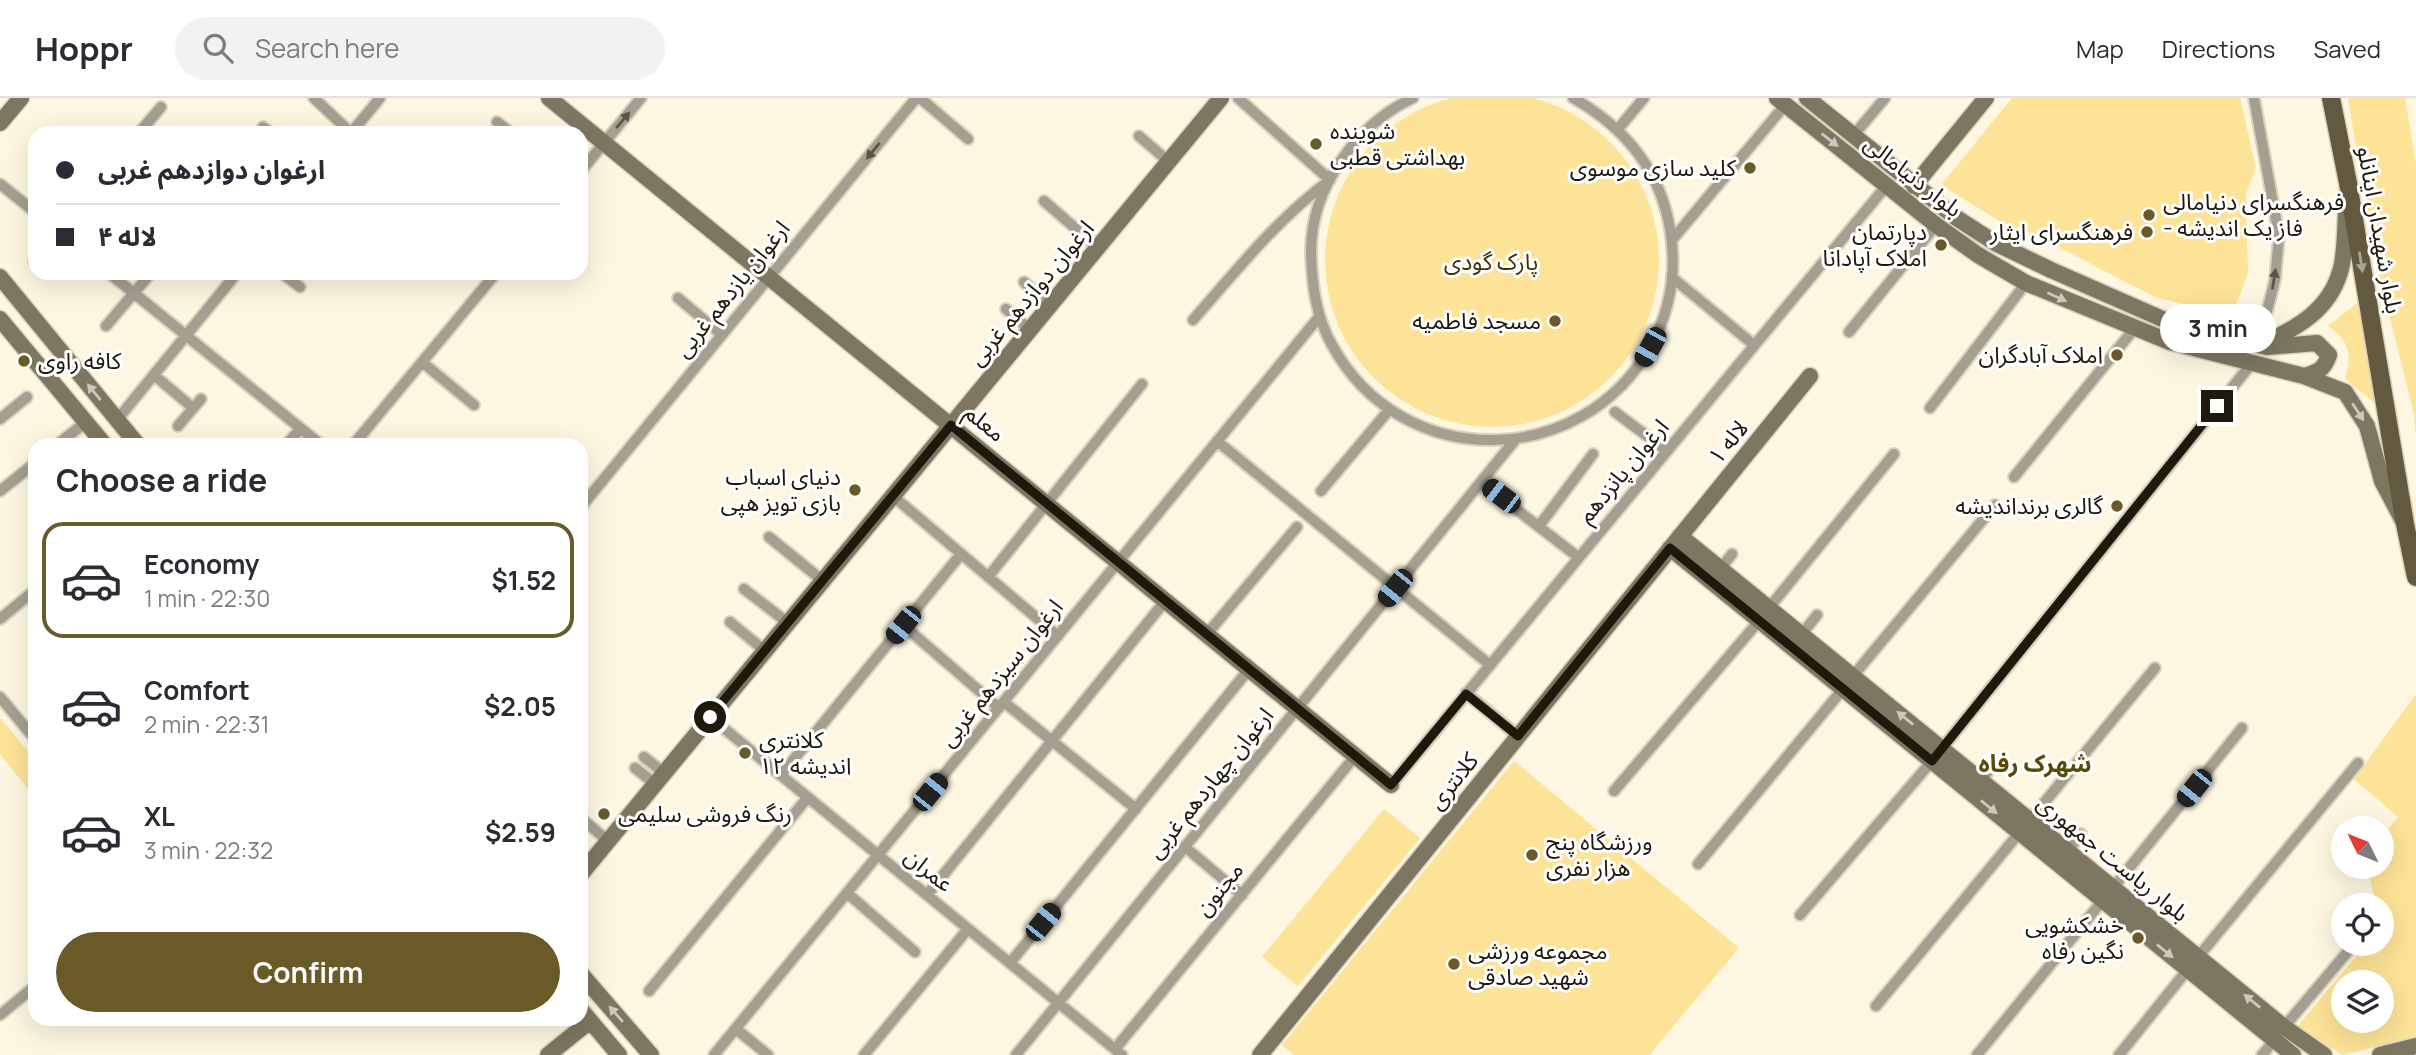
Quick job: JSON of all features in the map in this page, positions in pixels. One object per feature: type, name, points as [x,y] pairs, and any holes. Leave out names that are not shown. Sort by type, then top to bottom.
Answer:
[{"type":"main road","name":"بلوار شهیدان اینانلو","points":[[2331,98],[2416,577]]},
{"type":"street","points":[[314,98],[344,126]]},
{"type":"street","points":[[357,126],[380,98]]},
{"type":"street","name":"معلم","points":[[549,98],[583,126]]},
{"type":"street","points":[[588,162],[641,98]]},
{"type":"street","points":[[918,98],[968,139]]},
{"type":"street","name":"ارغوان یازدهم غربی","points":[[588,498],[918,98]]},
{"type":"street","name":"ارغوان دوازدهم غربی","points":[[588,865],[1221,98]]},
{"type":"street","points":[[1238,98],[1330,180]]},
{"type":"street","points":[[1394,98],[1348,151],[1330,180],[1317,213],[1311,247],[1312,283],[1320,317],[1331,344],[1346,369],[1366,391],[1389,410],[1418,426],[1449,436],[1482,441],[1515,440],[1548,432],[1578,419],[1605,401],[1626,382],[1643,360],[1657,335],[1674,279],[1668,215],[1654,180],[1635,148],[1618,129],[1573,98]]},
{"type":"street","points":[[1371,125],[1398,105],[1413,98]]},
{"type":"street","points":[[1618,129],[1644,98]]},
{"type":"street","name":"بلوار دنیامالی","points":[[1807,98],[1955,217],[1997,244],[2051,270],[2167,321],[2208,334],[2267,347],[2317,343],[2329,355],[2326,365],[2320,372],[2304,376]]},
{"type":"street","points":[[1853,136],[1885,98]]},
{"type":"street","points":[[1914,186],[1986,98]]},
{"type":"street","points":[[2254,98],[2279,236],[2275,280],[2258,346]]},
{"type":"street","points":[[0,123],[16,100]]},
{"type":"street","points":[[1672,240],[1781,102]]},
{"type":"street","name":"بلوار دنیامالی","points":[[1781,102],[1936,225],[1978,255],[2026,282],[2134,329],[2171,342],[2304,376],[2345,392],[2367,426],[2382,481],[2405,524]]},
{"type":"street","points":[[145,126],[161,107]]},
{"type":"street","points":[[497,122],[502,126]]},
{"type":"street","name":"معلم","points":[[588,130],[1391,785]]},
{"type":"street","points":[[1139,136],[1169,162]]},
{"type":"street","points":[[1193,320],[1275,226],[1298,204],[1330,180]]},
{"type":"street","points":[[2258,346],[2295,329],[2328,297],[2341,271],[2348,183]]},
{"type":"street","points":[[0,184],[28,206]]},
{"type":"street","name":"ارغوان پانزدهم","points":[[1391,785],[1887,185]]},
{"type":"street","points":[[1044,201],[1098,248]]},
{"type":"street","points":[[1849,331],[1936,225]]},
{"type":"street","points":[[0,277],[132,438]]},
{"type":"street","points":[[1674,279],[1754,345]]},
{"type":"street","points":[[118,280],[312,438]]},
{"type":"street","points":[[106,326],[145,280]]},
{"type":"street","points":[[117,420],[231,280]]},
{"type":"street","points":[[291,280],[300,287]]},
{"type":"street","points":[[359,438],[490,280]]},
{"type":"street","points":[[1024,282],[1050,306]]},
{"type":"street","points":[[1930,408],[2026,282]]},
{"type":"street","points":[[678,298],[722,335]]},
{"type":"street","points":[[1006,309],[1030,330]]},
{"type":"street","name":"ارغوان سیزدهم غربی","points":[[714,1055],[1320,317]]},
{"type":"street","points":[[3,327],[99,438]]},
{"type":"street","points":[[2014,477],[2134,329]]},
{"type":"street","points":[[422,362],[474,405]]},
{"type":"street","points":[[1800,915],[1937,755],[2252,363]]},
{"type":"street","points":[[153,375],[193,408]]},
{"type":"street","name":"لاله ۱","points":[[1675,542],[1810,376]]},
{"type":"street","points":[[988,577],[1142,384]]},
{"type":"street","points":[[0,419],[27,397]]},
{"type":"street","points":[[178,426],[201,398]]},
{"type":"street","points":[[1321,491],[1389,410]]},
{"type":"street","points":[[1615,412],[1667,451]]},
{"type":"street","points":[[66,438],[86,422]]},
{"type":"street","points":[[292,438],[300,429]]},
{"type":"street","name":"ارغوان چهاردهم غربی","points":[[1016,1055],[1515,440]]},
{"type":"street","points":[[1217,442],[1490,665]]},
{"type":"street","points":[[1539,526],[1593,454]]},
{"type":"street","points":[[1615,791],[1894,454]]},
{"type":"street","points":[[0,491],[28,469]]},
{"type":"street","points":[[1481,482],[1578,558]]},
{"type":"street","points":[[892,496],[1058,636]]},
{"type":"street","points":[[1698,864],[1995,505]]},
{"type":"street","points":[[1207,634],[1297,527]]},
{"type":"street","points":[[769,537],[823,581]]},
{"type":"street","name":"بلوار ریاست جمهوری","points":[[1675,542],[1713,578],[1764,614],[2279,1034],[2324,1055]]},
{"type":"street","name":"کلانتری","points":[[1260,1055],[1675,542]]},
{"type":"street","points":[[781,775],[961,554]]},
{"type":"street","points":[[1713,578],[1732,554]]},
{"type":"street","points":[[744,589],[788,623]]},
{"type":"street","points":[[0,619],[28,596]]},
{"type":"street","points":[[927,895],[1166,600]]},
{"type":"street","name":"بلوار ریاست جمهوری","points":[[1764,614],[1802,634],[1848,683]]},
{"type":"street","points":[[1802,634],[1817,615]]},
{"type":"street","points":[[730,622],[765,651]]},
{"type":"street","points":[[903,625],[1136,809]]},
{"type":"street","points":[[1010,963],[1250,668]]},
{"type":"street","points":[[1876,1006],[2155,668]]},
{"type":"street","points":[[1466,694],[1518,736]]},
{"type":"street","points":[[0,697],[28,727]]},
{"type":"street","name":"عمران","points":[[710,717],[1118,1052]]},
{"type":"street","points":[[1977,1055],[2242,728]]},
{"type":"street","name":"مجنون","points":[[1118,1052],[1356,755]]},
{"type":"street","points":[[643,757],[659,779]]},
{"type":"street","points":[[2119,1055],[2358,763]]},
{"type":"street","points":[[1981,780],[1994,765]]},
{"type":"street","points":[[635,768],[659,779]]},
{"type":"street","name":"بلوار ریاست جمهوری","points":[[1956,770],[1981,780],[2025,826],[2068,851],[2108,894]]},
{"type":"street","points":[[649,990],[808,797]]},
{"type":"street","points":[[588,824],[608,841]]},
{"type":"street","points":[[2068,851],[2081,834]]},
{"type":"street","points":[[1185,847],[1242,895]]},
{"type":"street","points":[[847,893],[915,952]]},
{"type":"street","points":[[864,1055],[968,929]]},
{"type":"street","points":[[2262,1055],[2344,956]]},
{"type":"street","points":[[588,982],[652,1055]]},
{"type":"street","points":[[0,1015],[28,992]]},
{"type":"street","points":[[588,1018],[619,1054],[636,1037]]},
{"type":"street","points":[[548,1055],[576,1026]]},
{"type":"street","points":[[736,1028],[768,1055]]},
{"type":"street","name":"بلوار ریاست جمهوری","points":[[2279,1034],[2293,1055]]},
{"type":"street","points":[[2380,1055],[2416,1046]]},
{"type":"green space","name":"پارک گودی","points":[[1492,93],[1524,97],[1556,106],[1585,122],[1610,142],[1630,167],[1646,196],[1655,228],[1659,260],[1655,292],[1646,324],[1630,353],[1610,378],[1585,398],[1556,414],[1524,423],[1492,427],[1460,423],[1428,414],[1399,398],[1374,378],[1354,353],[1338,324],[1329,292],[1325,260],[1329,228],[1338,196],[1354,167],[1374,142],[1399,122],[1428,106],[1460,97]]},
{"type":"green space","points":[[2012,98],[2240,98],[2256,168],[2246,193],[2248,273],[2232,316],[2155,297],[2037,236],[2001,222],[1941,185]]},
{"type":"green space","points":[[2348,98],[2405,98],[2416,164],[2416,437],[2414,414],[2372,246]]},
{"type":"green space","points":[[2361,300],[2382,409],[2345,379],[2347,349],[2341,337],[2328,326]]},
{"type":"green space","points":[[2416,694],[2416,1036],[2344,1055],[2295,1029],[2331,986],[2331,1033],[2394,1033],[2394,970],[2344,970],[2356,956],[2394,956],[2394,893],[2373,893],[2370,879],[2394,879],[2394,822],[2398,817],[2354,779]]},
{"type":"green space","points":[[0,718],[28,752],[28,789],[0,754]]},
{"type":"green space","name":"ورزشگاه پنج هزار نفری","points":[[1514,761],[1739,948],[1649,1055],[1294,1055],[1282,1045]]},
{"type":"green space","points":[[1384,809],[1420,838],[1298,986],[1262,957]]},
{"type":"place","name":"شوینده بهداشتی قطبی","points":[[1316,144]]},
{"type":"place","name":"کلید سازی موسوی","points":[[1750,168]]},
{"type":"place","name":"فرهنگسرای دنیامالی - فاز یک اندیشه","points":[[2149,215]]},
{"type":"place","name":"فرهنگسرای ایثار","points":[[2147,232]]},
{"type":"place","name":"دپارتمان املاک آپادانا","points":[[1941,245]]},
{"type":"place","name":"مسجد فاطمیه","points":[[1555,321]]},
{"type":"place","name":"املاک آبادگران","points":[[2117,355]]},
{"type":"place","name":"کافه راوی","points":[[24,361]]},
{"type":"place","name":"دنیای اسباب بازی تویز هپی","points":[[855,490]]},
{"type":"place","name":"گالری برنداندیشه","points":[[2117,506]]},
{"type":"place","name":"کلانتری ۱۲ اندیشه","points":[[745,753]]},
{"type":"place","name":"رنگ فروشی سلیمی","points":[[604,814]]},
{"type":"place","name":"ورزشگاه پنج هزار نفری","points":[[1532,855]]},
{"type":"place","name":"خشکشویی نگین رفاه","points":[[2138,938]]},
{"type":"place","name":"مجموعه ورزشی شهید صادقی","points":[[1454,964]]},
{"type":"district","name":"شهرک رفاه","points":[[2035,764]]},
{"type":"route","points":[[710,717],[951,425],[1391,785],[1466,694],[1518,736],[1670,548],[1932,761],[2217,406]]}]
